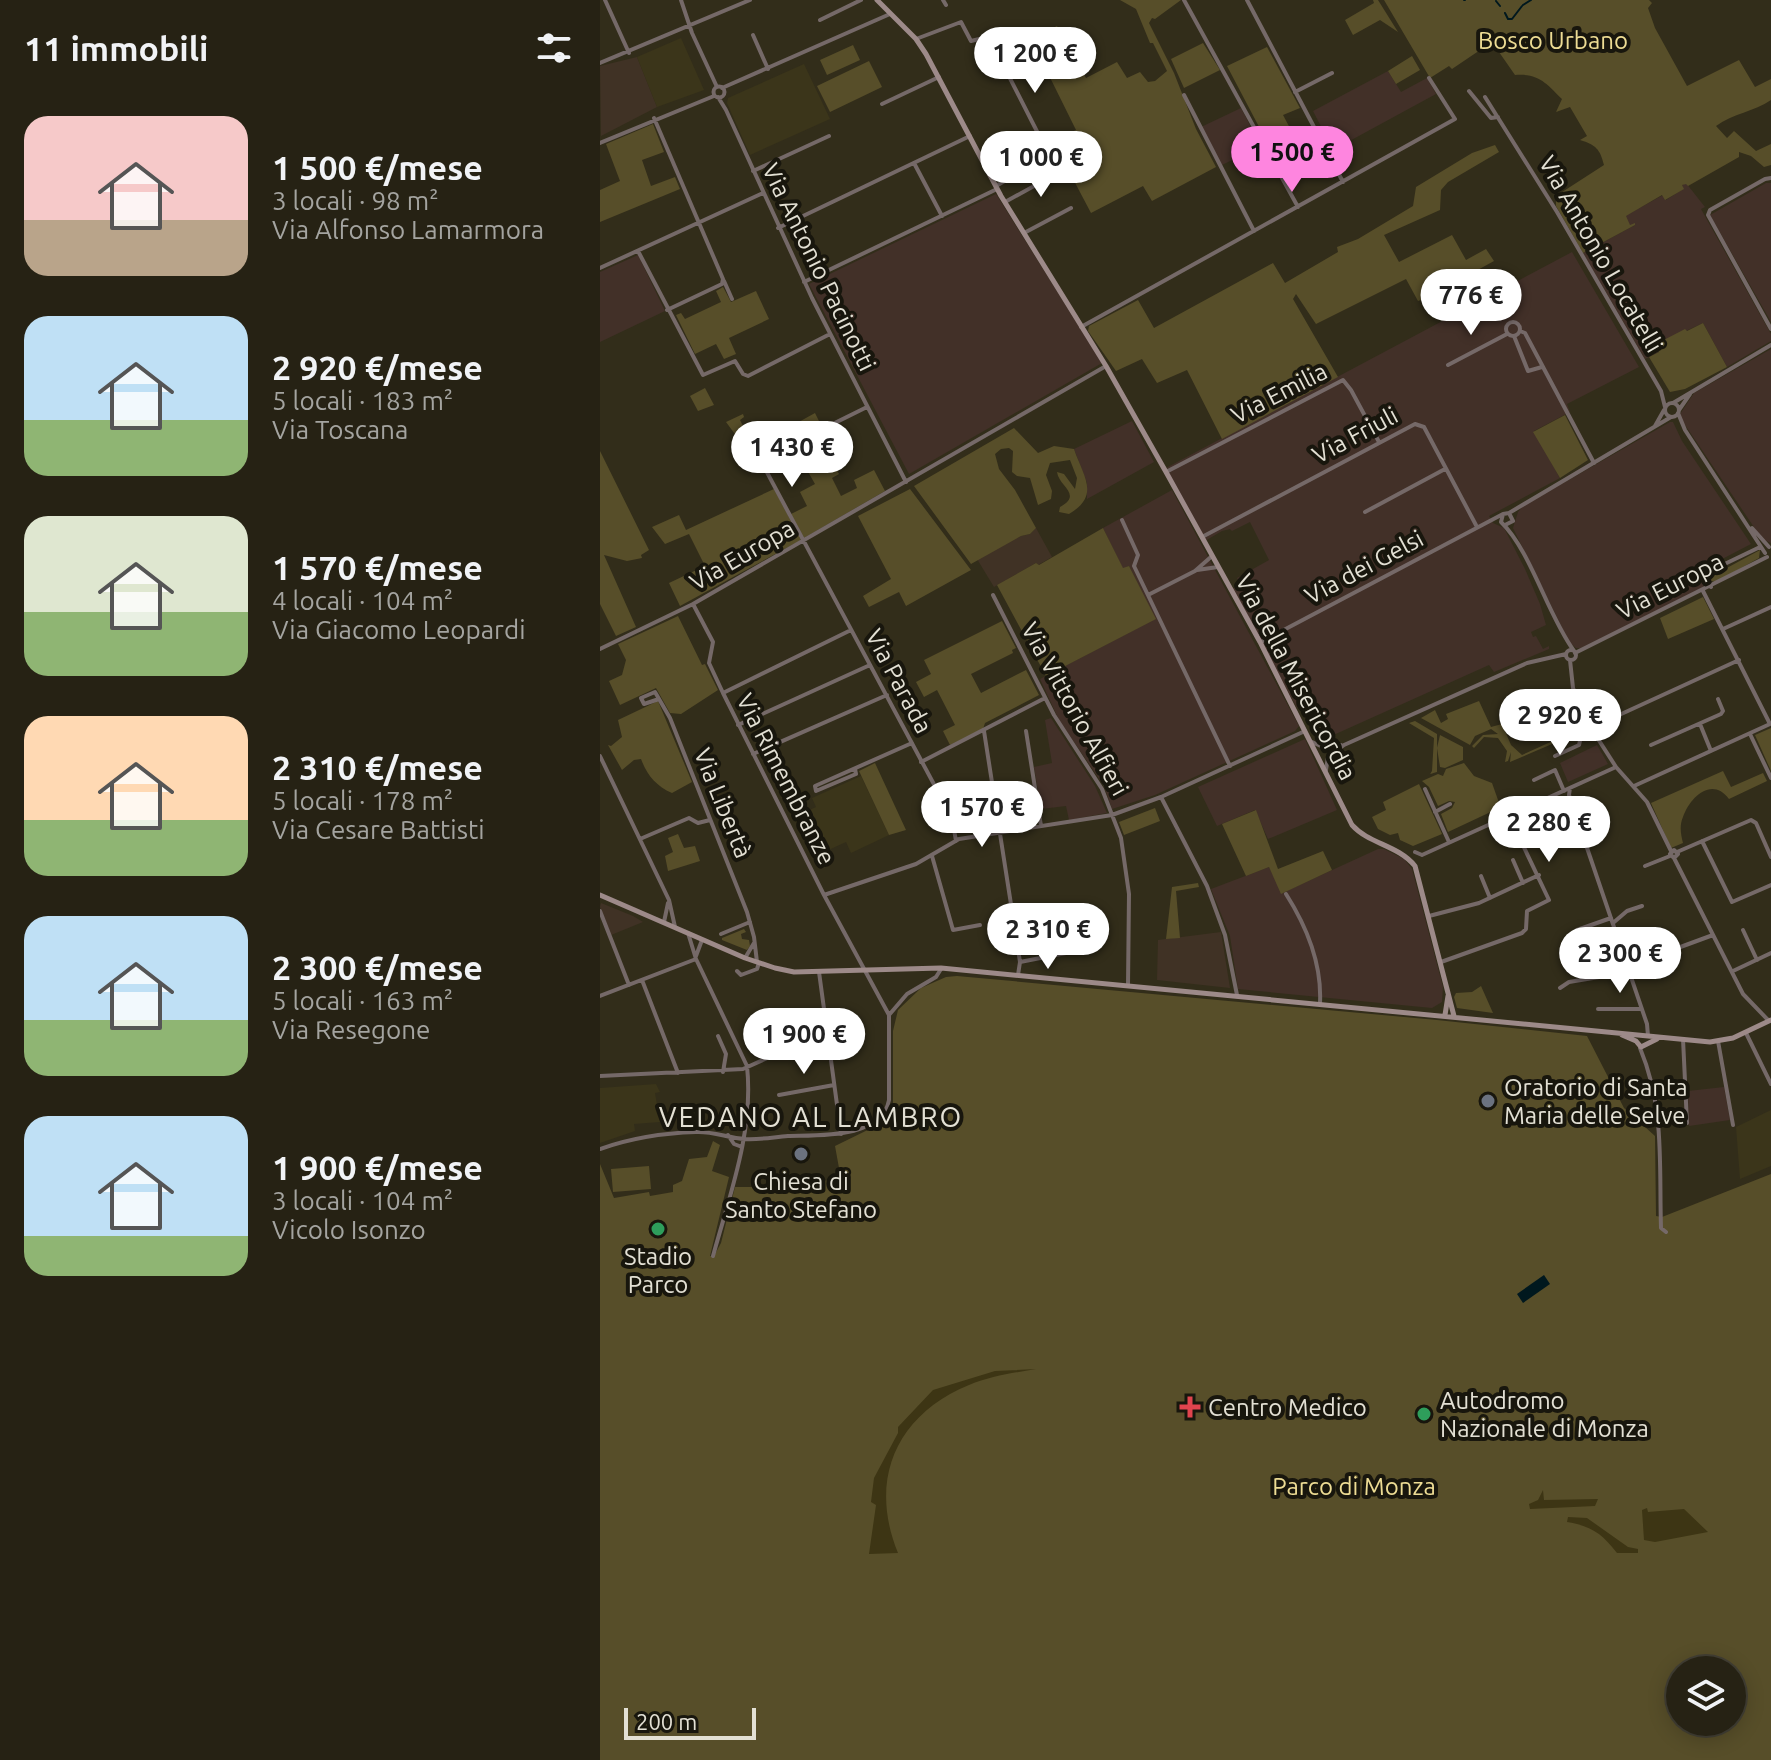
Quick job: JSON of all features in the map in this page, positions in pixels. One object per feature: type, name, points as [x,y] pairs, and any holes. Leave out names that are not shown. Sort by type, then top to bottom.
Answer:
[{"type":"street","points":[[605,0],[629,53]]},
{"type":"street","name":"Via Antonio Pacinotti","points":[[681,0],[689,27],[778,228],[906,482]]},
{"type":"street","points":[[600,63],[750,0]]},
{"type":"street","points":[[820,20],[861,0]]},
{"type":"street","name":"Via della Misericordia","points":[[877,0],[916,39],[1005,202],[1106,366],[1260,642],[1349,821],[1358,832],[1401,853],[1412,862],[1418,874],[1454,1016]]},
{"type":"street","points":[[1184,0],[1298,207]]},
{"type":"street","points":[[1247,0],[1343,182]]},
{"type":"street","points":[[600,143],[719,93],[890,14]]},
{"type":"street","points":[[804,282],[942,216],[1047,158],[1048,151],[988,37],[971,41],[961,22],[916,39]]},
{"type":"street","points":[[753,35],[768,69]]},
{"type":"street","points":[[1295,92],[1332,73]]},
{"type":"street","points":[[882,104],[939,77]]},
{"type":"street","points":[[1081,327],[1455,119],[1429,78]]},
{"type":"street","points":[[1469,91],[1491,118],[1498,117],[1485,97]]},
{"type":"street","points":[[1184,95],[1254,231]]},
{"type":"street","name":"Via Antonio Locatelli","points":[[1498,117],[1661,391],[1678,411],[1685,430]]},
{"type":"street","points":[[654,118],[732,299]]},
{"type":"street","points":[[753,171],[829,136]]},
{"type":"street","points":[[778,228],[970,136]]},
{"type":"street","points":[[914,163],[942,216]]},
{"type":"street","points":[[1005,202],[1063,170]]},
{"type":"street","points":[[1771,178],[1710,210],[1708,215],[1771,329]]},
{"type":"street","points":[[600,268],[763,193]]},
{"type":"street","points":[[1024,233],[1071,208]]},
{"type":"street","points":[[638,251],[703,375],[735,361],[745,376],[830,334]]},
{"type":"street","points":[[667,310],[722,284],[723,279]]},
{"type":"street","points":[[1507,334],[1506,324],[1509,322],[1518,323],[1520,331]]},
{"type":"street","points":[[1514,336],[1520,331]]},
{"type":"street","points":[[1520,331],[1525,333],[1594,463]]},
{"type":"street","points":[[1448,365],[1507,334],[1514,336]]},
{"type":"street","points":[[1514,336],[1528,371],[1542,367]]},
{"type":"street","points":[[1653,428],[1672,402],[1771,345]]},
{"type":"street","name":"Via Europa","points":[[600,649],[693,604],[1106,366]]},
{"type":"street","name":"Via Emilia","points":[[1166,472],[1343,380],[1379,442]]},
{"type":"street","name":"Via Antonio Locatelli","points":[[1661,391],[1665,408]]},
{"type":"street","points":[[1513,521],[1520,505],[1672,417],[1691,392]]},
{"type":"street","points":[[760,460],[867,407]]},
{"type":"street","points":[[1665,408],[1685,430],[1769,557]]},
{"type":"street","name":"Via Friuli","points":[[1202,537],[1379,442],[1420,424],[1477,527]]},
{"type":"street","name":"Via Parada","points":[[755,450],[952,818],[956,841]]},
{"type":"street","points":[[1365,512],[1445,469]]},
{"type":"street","name":"Via dei Gelsi","points":[[1260,642],[1520,505]]},
{"type":"street","points":[[1503,523],[1506,514],[1513,521],[1519,547]]},
{"type":"street","points":[[1743,518],[1770,547],[1769,557]]},
{"type":"street","points":[[1122,520],[1138,555],[1134,566],[1230,766]]},
{"type":"street","points":[[1485,523],[1513,521]]},
{"type":"street","points":[[600,895],[745,958],[794,972],[941,968],[1434,1013],[1618,1033],[1643,1040],[1718,1041],[1746,1033],[1770,1021],[1748,1001],[1647,802],[1616,767],[1591,728],[1573,688],[1571,655],[1562,634],[1519,547],[1503,523]]},
{"type":"street","points":[[1754,550],[1756,539]]},
{"type":"street","points":[[1711,587],[1707,580],[1708,572],[1760,547]]},
{"type":"street","points":[[1148,595],[1195,571],[1212,556]]},
{"type":"street","name":"Via Europa","points":[[1571,655],[1769,557]]},
{"type":"street","points":[[1195,571],[1218,567]]},
{"type":"street","points":[[1634,786],[1770,724],[1703,591]]},
{"type":"street","name":"Via Vittorio Alfieri","points":[[993,595],[1045,698],[1102,789],[1121,838],[1128,881],[1128,985]]},
{"type":"street","name":"Via Rimembranze","points":[[693,604],[713,642],[709,663],[738,725],[862,969],[889,1015]]},
{"type":"street","points":[[1723,629],[1771,607]]},
{"type":"street","points":[[723,693],[851,630]]},
{"type":"street","points":[[1326,774],[1328,757],[1344,745],[1527,663],[1571,655]]},
{"type":"street","points":[[1555,756],[1579,745],[1582,732],[1739,660]]},
{"type":"street","points":[[738,725],[870,665]]},
{"type":"street","points":[[753,754],[887,695]]},
{"type":"street","points":[[921,762],[1045,698]]},
{"type":"street","name":"Via Libertà","points":[[659,699],[670,718],[750,922],[758,963]]},
{"type":"street","points":[[1651,745],[1722,713],[1718,699]]},
{"type":"street","points":[[1699,724],[1711,751]]},
{"type":"street","points":[[984,731],[1020,962],[1018,975]]},
{"type":"street","points":[[1026,731],[1041,826]]},
{"type":"street","points":[[824,895],[916,864],[956,841],[1112,815],[1161,797],[1305,731]]},
{"type":"street","points":[[1750,734],[1771,778]]},
{"type":"street","points":[[1311,741],[1317,746],[1344,745]]},
{"type":"street","points":[[855,769],[856,774],[816,791],[815,786],[912,743]]},
{"type":"street","points":[[1318,756],[1329,747]]},
{"type":"street","points":[[1318,756],[1333,753]]},
{"type":"street","points":[[600,756],[669,900],[675,927]]},
{"type":"street","points":[[1415,852],[1422,855],[1616,767]]},
{"type":"street","points":[[1534,780],[1555,770],[1567,789],[1647,1024],[1643,1055],[1660,1125],[1661,1228],[1666,1232]]},
{"type":"street","points":[[1425,789],[1449,842]]},
{"type":"street","points":[[1161,797],[1207,886],[1221,922],[1237,995]]},
{"type":"street","points":[[1435,812],[1450,804]]},
{"type":"street","points":[[1441,962],[1524,932],[1527,911],[1549,900],[1509,816]]},
{"type":"street","points":[[640,840],[689,818],[703,824],[710,820]]},
{"type":"street","points":[[1645,866],[1754,821],[1771,857]]},
{"type":"street","points":[[1764,841],[1771,838]]},
{"type":"street","points":[[1702,841],[1732,902],[1771,885]]},
{"type":"street","points":[[932,856],[953,930],[980,925]]},
{"type":"street","points":[[1513,860],[1523,883]]},
{"type":"street","points":[[1429,916],[1490,898],[1539,875]]},
{"type":"street","points":[[1481,876],[1490,898]]},
{"type":"street","points":[[1286,894],[1305,924],[1321,981],[1320,1003]]},
{"type":"street","points":[[664,922],[669,900]]},
{"type":"street","points":[[1577,930],[1612,921],[1642,906]]},
{"type":"street","points":[[600,911],[629,985]]},
{"type":"street","points":[[721,934],[750,922]]},
{"type":"street","points":[[1743,930],[1757,960]]},
{"type":"street","points":[[688,933],[696,959],[747,1066],[745,1139],[713,1256]]},
{"type":"street","points":[[1560,988],[1569,982],[1599,977],[1713,935]]},
{"type":"street","points":[[745,958],[754,946],[754,937]]},
{"type":"street","points":[[696,959],[702,940]]},
{"type":"street","points":[[1020,962],[1071,952]]},
{"type":"street","points":[[1733,972],[1771,953]]},
{"type":"street","points":[[600,996],[696,959]]},
{"type":"street","points":[[737,971],[741,975],[750,972],[757,969],[758,963]]},
{"type":"street","points":[[875,968],[875,987]]},
{"type":"street","points":[[600,1149],[624,1141],[689,1132],[745,1139],[841,1134],[876,1122],[887,1110],[889,1015],[907,994],[936,977],[941,968]]},
{"type":"street","points":[[819,972],[841,1134]]},
{"type":"street","points":[[642,980],[678,1073]]},
{"type":"street","points":[[1445,1015],[1449,992]]},
{"type":"street","points":[[1434,1013],[1446,1002]]},
{"type":"street","points":[[1598,1009],[1642,1009]]},
{"type":"street","points":[[600,1076],[723,1072],[747,1066],[827,1031]]},
{"type":"street","points":[[1746,1033],[1771,1083]]},
{"type":"street","points":[[718,1036],[726,1054],[723,1072]]},
{"type":"street","points":[[1683,1039],[1687,1123]]},
{"type":"street","points":[[1718,1041],[1733,1125]]},
{"type":"street","points":[[779,1095],[834,1085]]},
{"type":"street","points":[[728,1135],[734,1144],[742,1147]]},
{"type":"shaded area","points":[[681,38],[704,90],[657,107],[637,57]]},
{"type":"shaded area","points":[[637,57],[657,107],[601,136],[600,66]]},
{"type":"shaded area","points":[[804,64],[830,119],[750,155],[727,103],[728,98]]},
{"type":"shaded area","points":[[1388,71],[1401,92],[1427,78],[1436,94],[1333,150],[1313,111]]},
{"type":"shaded area","points":[[1241,108],[1261,146],[1222,165],[1201,127]]},
{"type":"shaded area","points":[[1686,183],[1705,207],[1701,209],[1771,334],[1771,341],[1727,367],[1703,323],[1656,345],[1659,352],[1645,359],[1583,253],[1635,225],[1630,226],[1625,216],[1663,195],[1666,200],[1683,189],[1682,185]]},
{"type":"shaded area","points":[[1771,183],[1771,322],[1710,215]]},
{"type":"shaded area","points":[[996,194],[1102,363],[909,474],[809,284]]},
{"type":"shaded area","points":[[1572,252],[1639,367],[1567,404],[1570,412],[1534,431],[1560,478],[1489,516],[1493,523],[1504,528],[1525,569],[1546,625],[1531,632],[1543,649],[1549,646],[1549,649],[1494,672],[1489,665],[1329,737],[1314,702],[1297,708],[1232,589],[1240,584],[1237,578],[1269,560],[1250,522],[1232,531],[1222,531],[1205,541],[1166,468]]},
{"type":"shaded area","points":[[638,255],[665,311],[600,342],[600,272]]},
{"type":"shaded area","points":[[1771,349],[1771,543],[1762,539],[1680,414],[1694,393]]},
{"type":"shaded area","points":[[1132,421],[1154,462],[1087,499],[1087,483],[1074,449]]},
{"type":"shaded area","points":[[1673,422],[1682,441],[1751,544],[1703,569],[1703,588],[1576,648],[1569,642],[1513,528],[1518,512],[1523,506]]},
{"type":"shaded area","points":[[1172,490],[1299,726],[1295,731],[1155,795],[1112,809],[1104,786],[1059,720],[1040,679],[1155,619],[1129,566],[1123,569],[1103,528]]},
{"type":"shaded area","points":[[1036,528],[1052,557],[994,587],[977,559],[1030,534]]},
{"type":"shaded area","points":[[1051,718],[1095,786],[1107,813],[1069,820],[1066,806],[1041,809],[1034,767],[1052,763],[1045,720]]},
{"type":"shaded area","points":[[1305,739],[1337,810],[1268,839],[1255,810],[1217,826],[1198,787]]},
{"type":"shaded area","points":[[1597,745],[1608,764],[1568,782],[1560,763]]},
{"type":"shaded area","points":[[861,776],[889,835],[851,853],[846,842],[813,857],[794,817],[816,807],[812,798]]},
{"type":"shaded area","points":[[1378,849],[1404,859],[1412,869],[1443,987],[1442,1002],[1432,1008],[1238,989],[1230,936],[1211,889],[1269,867],[1282,893]]},
{"type":"shaded area","points":[[601,903],[633,916],[643,922],[611,935]]},
{"type":"shaded area","points":[[1221,932],[1230,988],[1157,980],[1158,940]]},
{"type":"shaded area","points":[[656,1084],[660,1092],[655,1093],[660,1122],[634,1124],[635,1131],[600,1143],[600,1088]]},
{"type":"shaded area","points":[[1724,1087],[1730,1120],[1689,1126],[1688,1091]]},
{"type":"shaded area","points":[[1771,1110],[1771,1166],[1740,1179],[1736,1127]]},
{"type":"green space","points":[[1120,0],[1181,0],[1149,23],[1216,167],[1152,201],[1143,186],[1091,213],[1053,141],[1076,130],[1026,29],[1042,29],[1044,32],[1057,26],[1075,59],[1084,55],[1090,66],[1082,70],[1086,78],[1117,62],[1127,78],[1140,72],[1148,82],[1155,81],[1167,71],[1153,43],[1150,43],[1136,9]]},
{"type":"green space","points":[[1373,0],[1378,0],[1398,32],[1380,20],[1353,35],[1345,20],[1374,3]]},
{"type":"green space","name":"Bosco Urbano","points":[[1384,0],[1649,0],[1652,3],[1648,8],[1655,28],[1687,86],[1739,60],[1755,87],[1771,79],[1771,100],[1716,126],[1727,138],[1734,131],[1756,151],[1771,144],[1771,165],[1764,167],[1751,156],[1739,152],[1739,157],[1688,186],[1682,185],[1684,189],[1665,200],[1662,195],[1626,216],[1630,225],[1635,225],[1583,253],[1556,206],[1556,196],[1604,165],[1596,148],[1580,140],[1587,136],[1570,107],[1556,112],[1562,99],[1536,78],[1515,75],[1492,42],[1452,69],[1449,66],[1430,78]]},
{"type":"green space","points":[[1203,43],[1220,70],[1184,88],[1171,59]]},
{"type":"green space","points":[[853,45],[860,60],[827,75],[820,60]]},
{"type":"green space","points":[[1267,47],[1300,108],[1283,115],[1291,130],[1267,142],[1227,66]]},
{"type":"green space","points":[[1412,56],[1420,70],[1396,84],[1388,71]]},
{"type":"green space","points":[[869,61],[882,87],[830,112],[817,86]]},
{"type":"green space","points":[[653,124],[664,152],[642,160],[651,186],[675,177],[680,189],[600,222],[600,190],[620,181],[606,144]]},
{"type":"green space","points":[[1042,144],[1045,156],[1040,160],[1038,157],[1001,179],[996,178],[991,168]]},
{"type":"green space","points":[[1495,145],[1499,152],[1448,182],[1441,190],[1440,210],[1384,235],[1399,262],[1452,235],[1466,260],[1486,249],[1494,261],[1474,272],[1486,297],[1455,313],[1444,293],[1418,301],[1406,279],[1316,324],[1296,294],[1293,299],[1338,377],[1222,439],[1187,370],[1157,383],[1142,359],[1116,371],[1088,331],[1089,326],[1138,300],[1154,328],[1273,263],[1285,283],[1338,252],[1337,247],[1358,239],[1413,206],[1416,187],[1472,153]]},
{"type":"green space","points":[[723,287],[731,302],[756,291],[769,319],[729,338],[736,354],[724,359],[716,344],[695,354],[676,315],[681,313],[685,319],[721,302],[716,291]]},
{"type":"green space","points":[[1703,323],[1727,367],[1685,389],[1670,392],[1649,357],[1659,352],[1656,344]]},
{"type":"green space","points":[[705,388],[714,405],[698,411],[690,396]]},
{"type":"green space","points":[[815,413],[822,427],[772,453],[766,440]]},
{"type":"green space","points":[[743,414],[740,420],[753,446],[741,435],[737,437],[726,422]]},
{"type":"green space","points":[[1565,415],[1588,460],[1560,478],[1533,432]]},
{"type":"green space","points":[[1014,428],[1038,453],[1054,446],[1074,449],[1087,484],[1085,500],[1069,514],[1059,512],[1070,494],[1057,472],[1064,474],[1075,489],[1077,478],[1070,460],[1050,463],[1046,475],[1052,491],[1051,499],[1038,505],[1030,478],[1012,472],[1013,451],[1001,449],[995,454],[999,469],[1036,528],[971,564],[914,486]]},
{"type":"green space","points":[[600,451],[649,550],[641,555],[642,558],[627,561],[604,555],[636,627],[616,636],[600,604]]},
{"type":"green space","points":[[831,459],[839,474],[832,478],[841,496],[857,488],[854,480],[874,470],[885,491],[804,538],[791,514],[807,506],[800,492],[815,484],[807,470]]},
{"type":"green space","points":[[774,489],[801,540],[680,606],[669,583],[705,566],[689,534],[665,544],[652,527],[679,515],[686,530]]},
{"type":"green space","points":[[910,489],[971,570],[906,606],[899,592],[869,607],[863,596],[891,579],[858,516]]},
{"type":"green space","points":[[1103,528],[1123,568],[1129,566],[1156,619],[1046,676],[997,585]]},
{"type":"green space","points":[[1760,550],[1759,558],[1716,582],[1711,581],[1712,576]]},
{"type":"green space","points":[[1703,597],[1714,619],[1668,639],[1660,618]]},
{"type":"green space","points":[[678,616],[718,690],[681,714],[670,713],[656,688],[620,705],[609,681],[622,675],[626,660],[618,644]]},
{"type":"green space","points":[[1002,621],[1016,648],[1012,650],[1013,653],[971,674],[981,693],[1026,670],[1039,695],[950,745],[943,731],[955,725],[937,690],[924,697],[916,682],[931,674],[924,660]]},
{"type":"green space","points":[[658,701],[692,782],[672,793],[653,779],[641,759],[634,760],[622,770],[608,745],[622,737],[618,720]]},
{"type":"green space","points":[[1479,701],[1491,727],[1502,724],[1511,745],[1522,755],[1577,730],[1580,735],[1573,735],[1510,762],[1511,752],[1505,762],[1507,751],[1498,738],[1484,737],[1474,748],[1472,746],[1483,735],[1498,734],[1491,729],[1475,736],[1470,745],[1421,718],[1435,710],[1441,723],[1448,719],[1446,714]]},
{"type":"green space","points":[[1415,721],[1437,734],[1437,772],[1430,774],[1434,738],[1409,723]]},
{"type":"green space","points":[[1771,728],[1771,771],[1755,735]]},
{"type":"green space","points":[[1440,735],[1463,747],[1463,760],[1445,768],[1440,767],[1437,748]]},
{"type":"green space","points":[[875,763],[906,830],[889,835],[859,771]]},
{"type":"green space","points":[[1464,763],[1474,776],[1492,783],[1503,814],[1501,817],[1497,809],[1448,832],[1441,814],[1452,808],[1455,802],[1438,806],[1429,787],[1422,781],[1438,774],[1443,776],[1446,769]]},
{"type":"green space","points":[[1723,771],[1731,787],[1763,773],[1767,781],[1729,799],[1716,789],[1696,796],[1683,817],[1683,843],[1671,848],[1651,803]]},
{"type":"green space","points":[[1419,784],[1442,834],[1413,846],[1400,840],[1398,833],[1390,835],[1378,829],[1372,817],[1386,810],[1383,802]]},
{"type":"green space","points":[[1155,808],[1160,821],[1124,835],[1119,822]]},
{"type":"green space","points":[[1256,810],[1278,869],[1323,851],[1332,870],[1281,894],[1269,867],[1246,876],[1222,824]]},
{"type":"green space","points":[[678,834],[684,848],[695,846],[700,861],[668,871],[665,856],[673,852],[668,838]]},
{"type":"green space","points":[[1198,883],[1199,887],[1176,891],[1180,938],[1166,939],[1172,887]]},
{"type":"green space","points":[[744,929],[746,932],[741,934],[742,939],[749,940],[747,950],[722,940],[722,938]]},
{"type":"green space","name":"Parco di Monza","points":[[957,976],[1587,1036],[1624,1108],[1655,1136],[1656,1216],[1662,1217],[1771,1174],[1771,1760],[600,1760],[600,1164],[614,1198],[649,1192],[650,1196],[673,1192],[673,1185],[682,1181],[689,1159],[707,1157],[713,1141],[720,1145],[712,1171],[729,1177],[710,1256],[714,1256],[721,1243],[735,1187],[841,1179],[835,1146],[886,1121],[893,1108],[893,1031],[898,1010],[921,988],[946,977]]},
{"type":"green space","points":[[1481,986],[1493,1013],[1457,1008],[1456,993],[1472,992]]},
{"type":"green space","points":[[649,1166],[651,1189],[613,1192],[611,1169]]},
{"type":"sand","points":[[1036,1369],[969,1385],[923,1414],[907,1432],[895,1453],[888,1476],[886,1500],[889,1526],[898,1553],[869,1554],[876,1505],[871,1502],[874,1478],[898,1433],[898,1427],[933,1390],[995,1371]]},
{"type":"sand","points":[[1543,1490],[1544,1500],[1598,1499],[1595,1506],[1530,1509],[1529,1504],[1538,1500]]},
{"type":"sand","points":[[1647,1508],[1648,1512],[1684,1509],[1708,1532],[1655,1542],[1644,1540],[1642,1510]]},
{"type":"sand","points":[[1568,1517],[1587,1518],[1628,1547],[1638,1549],[1638,1553],[1617,1553],[1596,1532],[1567,1522]]},
{"type":"water","points":[[1544,1275],[1550,1284],[1523,1303],[1517,1294]]},
{"type":"waterway","points":[[1523,5],[1531,0]]},
{"type":"waterway","points":[[1496,1],[1500,6]]},
{"type":"waterway","points":[[1505,13],[1508,19],[1512,19],[1522,6]]},
{"type":"place","name":"Oratorio di Santa Maria delle Selve","points":[[1488,1101]]},
{"type":"place","name":"Chiesa di Santo Stefano","points":[[801,1154]]},
{"type":"place","name":"Stadio Parco","points":[[658,1229]]},
{"type":"place","name":"Centro Medico","points":[[1190,1407]]},
{"type":"place","name":"Autodromo Nazionale di Monza","points":[[1424,1414]]},
{"type":"district","name":"VEDANO AL LAMBRO","points":[[811,1116]]}]
